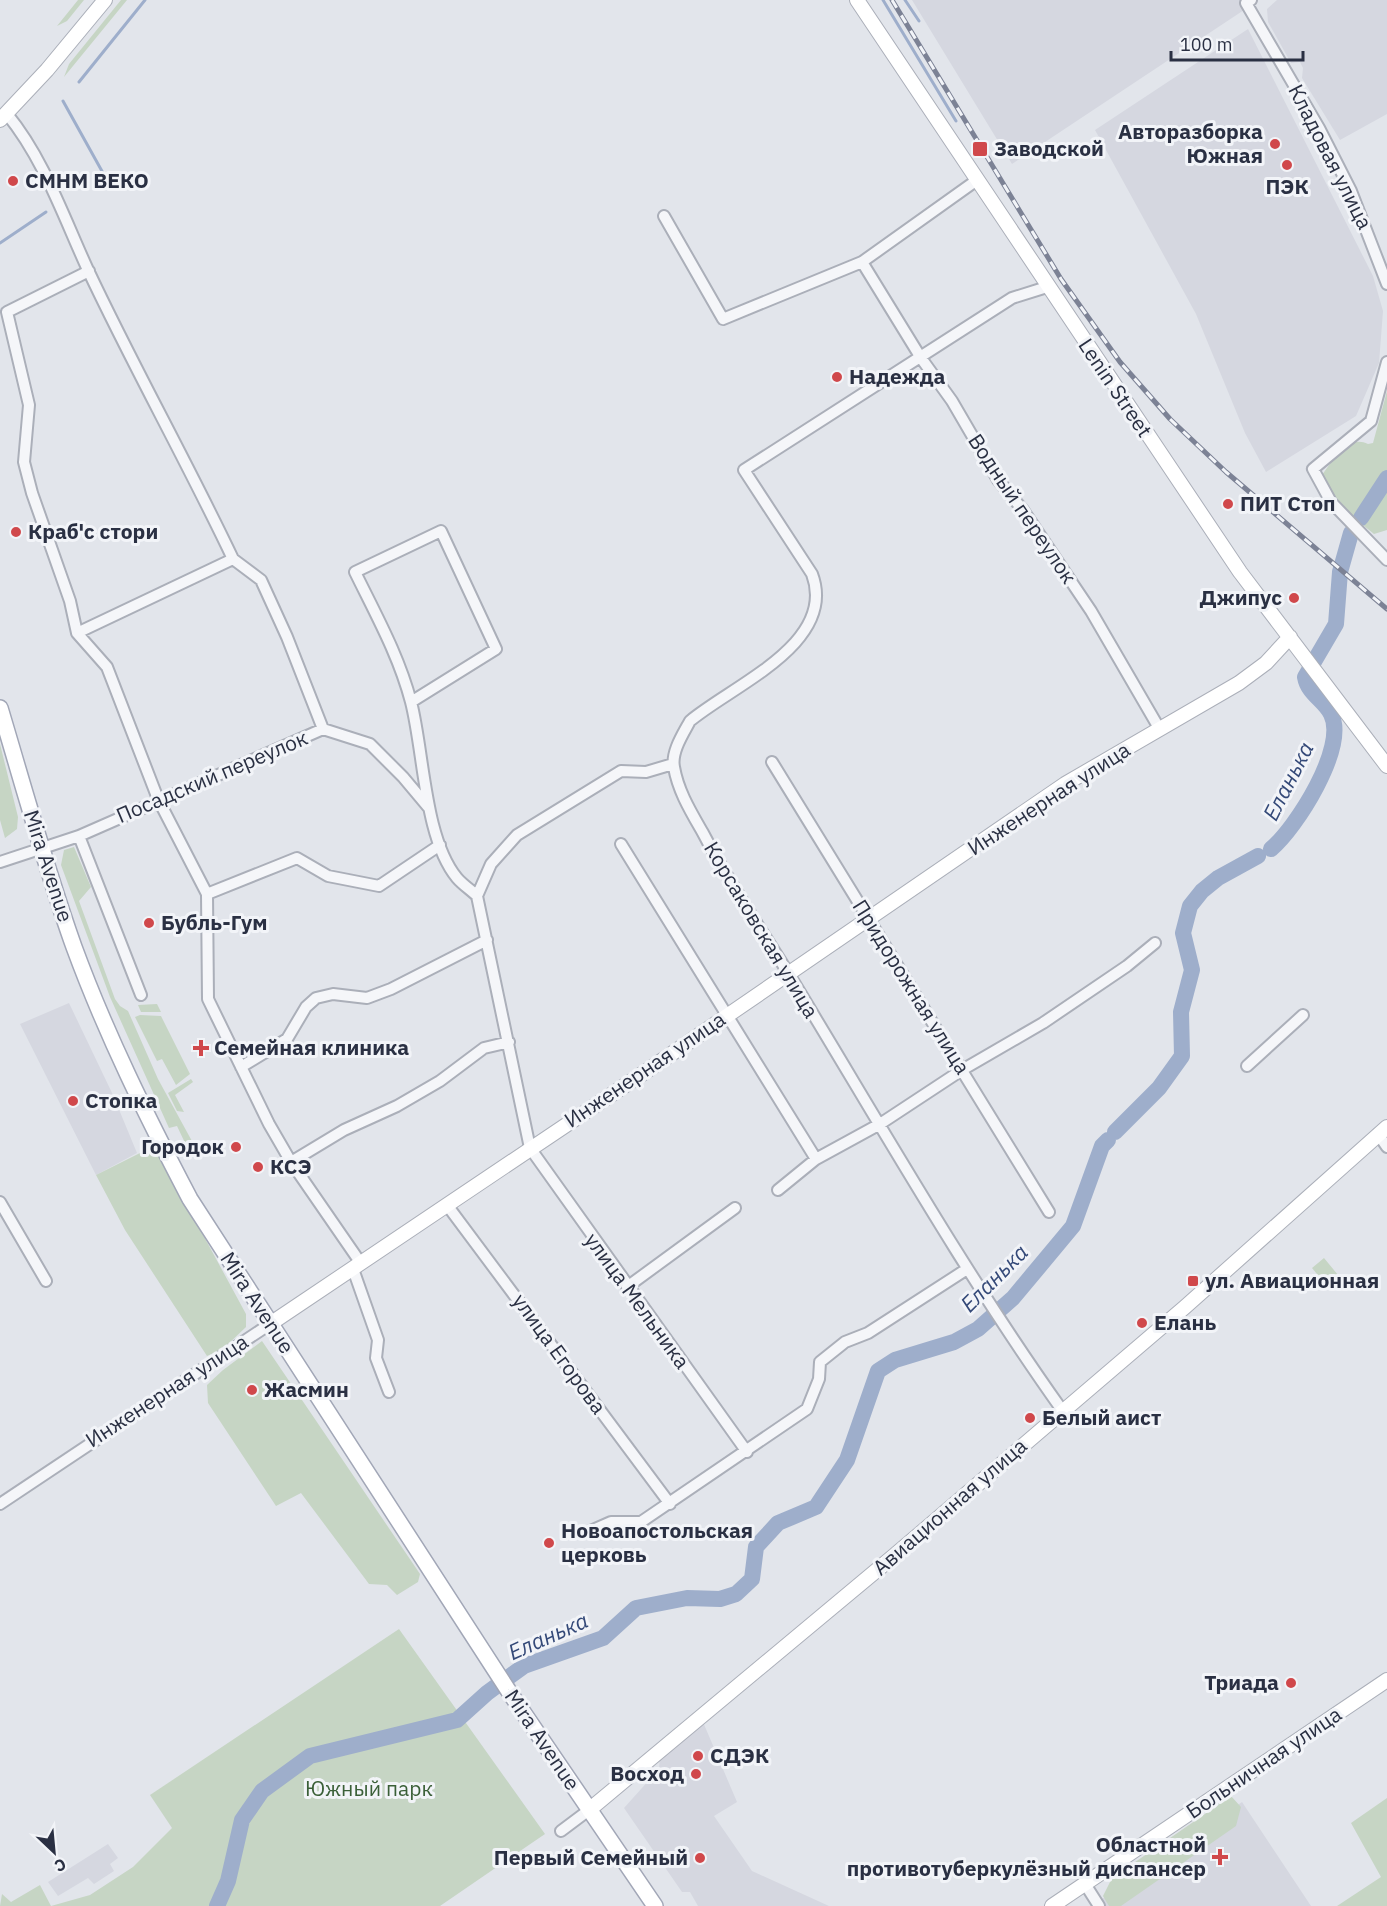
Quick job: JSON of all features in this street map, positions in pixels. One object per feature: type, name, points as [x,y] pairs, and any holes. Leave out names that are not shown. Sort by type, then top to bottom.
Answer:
[{"type":"main road","name":"Mira Avenue","points":[[0,708],[41,849],[75,948],[148,1120],[190,1199],[508,1690],[655,1906]]},
{"type":"street","points":[[105,0],[4,117],[21,131],[34,154],[89,271],[185,458],[233,559],[261,580],[287,637],[323,729]]},
{"type":"street","name":"Lenin Street","points":[[857,0],[1047,287],[1240,572],[1387,766]]},
{"type":"street","name":"Кладовая улица","points":[[1248,2],[1319,128],[1351,191],[1387,284]]},
{"type":"street","points":[[664,216],[723,319],[862,262],[977,180]]},
{"type":"street","name":"Водный переулок","points":[[862,262],[921,358],[952,400],[998,480],[1023,510],[1090,611],[1159,728]]},
{"type":"street","points":[[89,271],[7,312],[29,405],[24,462],[32,493],[70,601],[77,633],[106,667],[158,799],[207,894],[208,999],[291,1162],[356,1266],[378,1340],[376,1358],[389,1392]]},
{"type":"street","points":[[530,1148],[477,896],[492,864],[517,835],[621,771],[646,772],[673,764],[690,721],[794,645],[811,623],[815,609],[816,585],[812,574],[744,470],[1012,298],[1047,287]]},
{"type":"street","points":[[1387,362],[1371,421],[1313,469],[1331,502],[1387,560]]},
{"type":"street","name":"Посадский переулок","points":[[411,702],[496,649],[441,531],[355,572],[392,647],[411,702],[429,809],[440,845],[456,877],[477,896]]},
{"type":"street","points":[[77,633],[233,559]]},
{"type":"street","name":"Инженерная улица","points":[[0,1504],[648,1070],[869,916],[952,863],[1065,784],[1239,683],[1266,663],[1290,638]]},
{"type":"street","name":"Посадский переулок","points":[[0,862],[79,836],[158,799],[323,729],[370,744],[403,777],[429,809]]},
{"type":"street","name":"Придорожная улица","points":[[772,762],[869,916],[1049,1212]]},
{"type":"street","name":"Корсаковская улица","points":[[673,764],[679,788],[729,883],[788,974],[967,1269],[1011,1338],[1062,1410]]},
{"type":"street","points":[[79,836],[141,995]]},
{"type":"street","points":[[621,844],[816,1159]]},
{"type":"street","points":[[207,894],[297,858],[328,876],[379,886],[440,845]]},
{"type":"street","points":[[241,1067],[287,1039],[306,1008],[316,998],[333,994],[367,998],[391,989],[487,940]]},
{"type":"street","points":[[778,1190],[816,1159],[880,1124],[963,1070],[1043,1023],[1127,966],[1155,944]]},
{"type":"street","points":[[1247,1065],[1303,1015]]},
{"type":"street","points":[[291,1162],[345,1130],[397,1107],[440,1081],[484,1048],[509,1042]]},
{"type":"street","points":[[1382,1131],[1387,1147]]},
{"type":"street","name":"Авиационная улица","points":[[589,1810],[895,1555],[1185,1306],[1382,1131]]},
{"type":"street","name":"улица Мельника","points":[[530,1148],[627,1287],[747,1452]]},
{"type":"street","points":[[0,1202],[46,1281]]},
{"type":"street","name":"улица Егорова","points":[[447,1205],[670,1504]]},
{"type":"street","points":[[627,1287],[735,1208]]},
{"type":"street","points":[[586,1533],[611,1522],[641,1522],[747,1452],[807,1409],[819,1379],[820,1362],[845,1342],[868,1332],[967,1269]]},
{"type":"street","name":"Больничная улица","points":[[1052,1906],[1387,1680]]},
{"type":"street","points":[[561,1832],[589,1810]]},
{"type":"street","points":[[1085,1884],[1099,1906]]},
{"type":"shaded area","points":[[912,0],[1250,0],[1247,8],[1012,164]]},
{"type":"shaded area","points":[[1277,0],[1387,0],[1387,114],[1340,140],[1302,78],[1303,68],[1300,62],[1291,63],[1268,22],[1267,9]]},
{"type":"shaded area","points":[[1248,29],[1373,276],[1383,311],[1379,363],[1356,416],[1266,472],[1245,433],[1196,314],[1095,130]]},
{"type":"shaded area","points":[[69,1003],[113,1095],[137,1153],[96,1175],[20,1024]]},
{"type":"shaded area","points":[[703,1722],[737,1802],[714,1816],[752,1871],[829,1906],[698,1906],[690,1892],[682,1892],[624,1808],[659,1769],[660,1757]]},
{"type":"shaded area","name":"Областной противотуберкулёзный диспансер","points":[[1242,1802],[1311,1906],[1106,1906],[1102,1899]]},
{"type":"shaded area","points":[[108,1844],[118,1858],[110,1864],[114,1871],[94,1884],[88,1878],[58,1896],[48,1882]]},
{"type":"green space","points":[[78,0],[84,0],[67,21],[57,26]]},
{"type":"green space","points":[[121,0],[127,0],[64,77],[69,64]]},
{"type":"green space","points":[[1387,391],[1387,530],[1374,534],[1338,500],[1322,475],[1336,456],[1348,445],[1361,442],[1373,443]]},
{"type":"green space","points":[[0,744],[18,817],[17,829],[5,838],[0,820]]},
{"type":"green space","points":[[74,847],[91,887],[79,901],[115,999],[128,1011],[158,1079],[193,1143],[190,1146],[186,1145],[177,1126],[169,1128],[110,997],[61,865],[64,850]]},
{"type":"green space","points":[[157,1004],[161,1012],[141,1012],[138,1005]]},
{"type":"green space","points":[[140,1015],[161,1016],[190,1074],[176,1085],[162,1059],[157,1061],[135,1017]]},
{"type":"green space","points":[[191,1079],[193,1082],[175,1095],[184,1112],[177,1111],[168,1093]]},
{"type":"green space","points":[[148,1149],[154,1149],[163,1161],[246,1314],[246,1327],[223,1349],[207,1356],[125,1230],[96,1175]]},
{"type":"green space","points":[[1324,1258],[1343,1281],[1331,1291],[1312,1268]]},
{"type":"green space","points":[[262,1341],[420,1574],[418,1582],[397,1595],[387,1585],[369,1584],[301,1493],[276,1506],[208,1403],[207,1385]]},
{"type":"green space","name":"Южный парк","points":[[399,1629],[545,1834],[440,1906],[51,1906],[90,1895],[133,1867],[172,1828],[150,1795]]},
{"type":"green space","points":[[1231,1796],[1241,1807],[1236,1826],[1121,1906],[1109,1906],[1103,1896],[1112,1878]]},
{"type":"green space","points":[[1387,1798],[1387,1906],[1337,1906],[1381,1877],[1351,1823]]},
{"type":"green space","points":[[40,1885],[51,1906],[0,1906],[2,1894],[11,1902]]},
{"type":"waterway","points":[[79,82],[145,0]]},
{"type":"waterway","points":[[883,0],[956,121]]},
{"type":"waterway","points":[[905,0],[919,21]]},
{"type":"waterway","points":[[63,101],[103,173],[98,179]]},
{"type":"waterway","points":[[0,243],[46,212]]},
{"type":"waterway","name":"Еланька","points":[[1361,518],[1387,478]]},
{"type":"waterway","name":"Еланька","points":[[1271,849],[1293,824],[1317,786],[1332,746],[1334,728],[1331,714],[1309,688],[1305,677],[1336,624],[1340,572],[1351,533]]},
{"type":"waterway","name":"Еланька","points":[[1115,1132],[1159,1088],[1182,1056],[1181,1012],[1192,970],[1183,933],[1190,906],[1202,891],[1218,878],[1258,856]]},
{"type":"waterway","name":"Еланька","points":[[217,1906],[228,1881],[242,1820],[262,1791],[310,1756],[457,1720],[487,1693],[524,1666],[603,1638],[636,1608],[687,1598],[720,1599],[736,1594],[752,1579],[756,1547],[778,1523],[816,1507],[847,1460],[878,1371],[895,1360],[954,1342],[978,1329],[1013,1298],[1073,1226],[1102,1146],[1108,1140]]},
{"type":"railway","points":[[892,0],[1061,279],[1120,362],[1170,419],[1226,472],[1387,609]]},
{"type":"place","name":"Авторазборка Южная","points":[[1275,144]]},
{"type":"place","name":"Заводской","points":[[980,149]]},
{"type":"place","name":"ПЭК","points":[[1287,165]]},
{"type":"place","name":"СМНМ ВЕКО","points":[[13,181]]},
{"type":"place","name":"Надежда","points":[[837,377]]},
{"type":"place","name":"ПИТ Стоп","points":[[1228,504]]},
{"type":"place","name":"Краб'с стори","points":[[16,532]]},
{"type":"place","name":"Джипус","points":[[1294,598]]},
{"type":"place","name":"Бубль-Гум","points":[[149,923]]},
{"type":"place","name":"Семейная клиника","points":[[201,1048]]},
{"type":"place","name":"Стопка","points":[[73,1101]]},
{"type":"place","name":"Городок","points":[[236,1147]]},
{"type":"place","name":"КСЭ","points":[[258,1167]]},
{"type":"place","name":"ул. Авиационная","points":[[1193,1281]]},
{"type":"place","name":"Елань","points":[[1142,1323]]},
{"type":"place","name":"Жасмин","points":[[252,1390]]},
{"type":"place","name":"Белый аист","points":[[1030,1418]]},
{"type":"place","name":"Новоапостольская церковь","points":[[549,1543]]},
{"type":"place","name":"Триада","points":[[1291,1683]]},
{"type":"place","name":"СДЭК","points":[[698,1756]]},
{"type":"place","name":"Восход","points":[[696,1774]]},
{"type":"place","name":"Областной противотуберкулёзный диспансер","points":[[1220,1857]]},
{"type":"place","name":"Первый Семейный","points":[[700,1858]]}]
